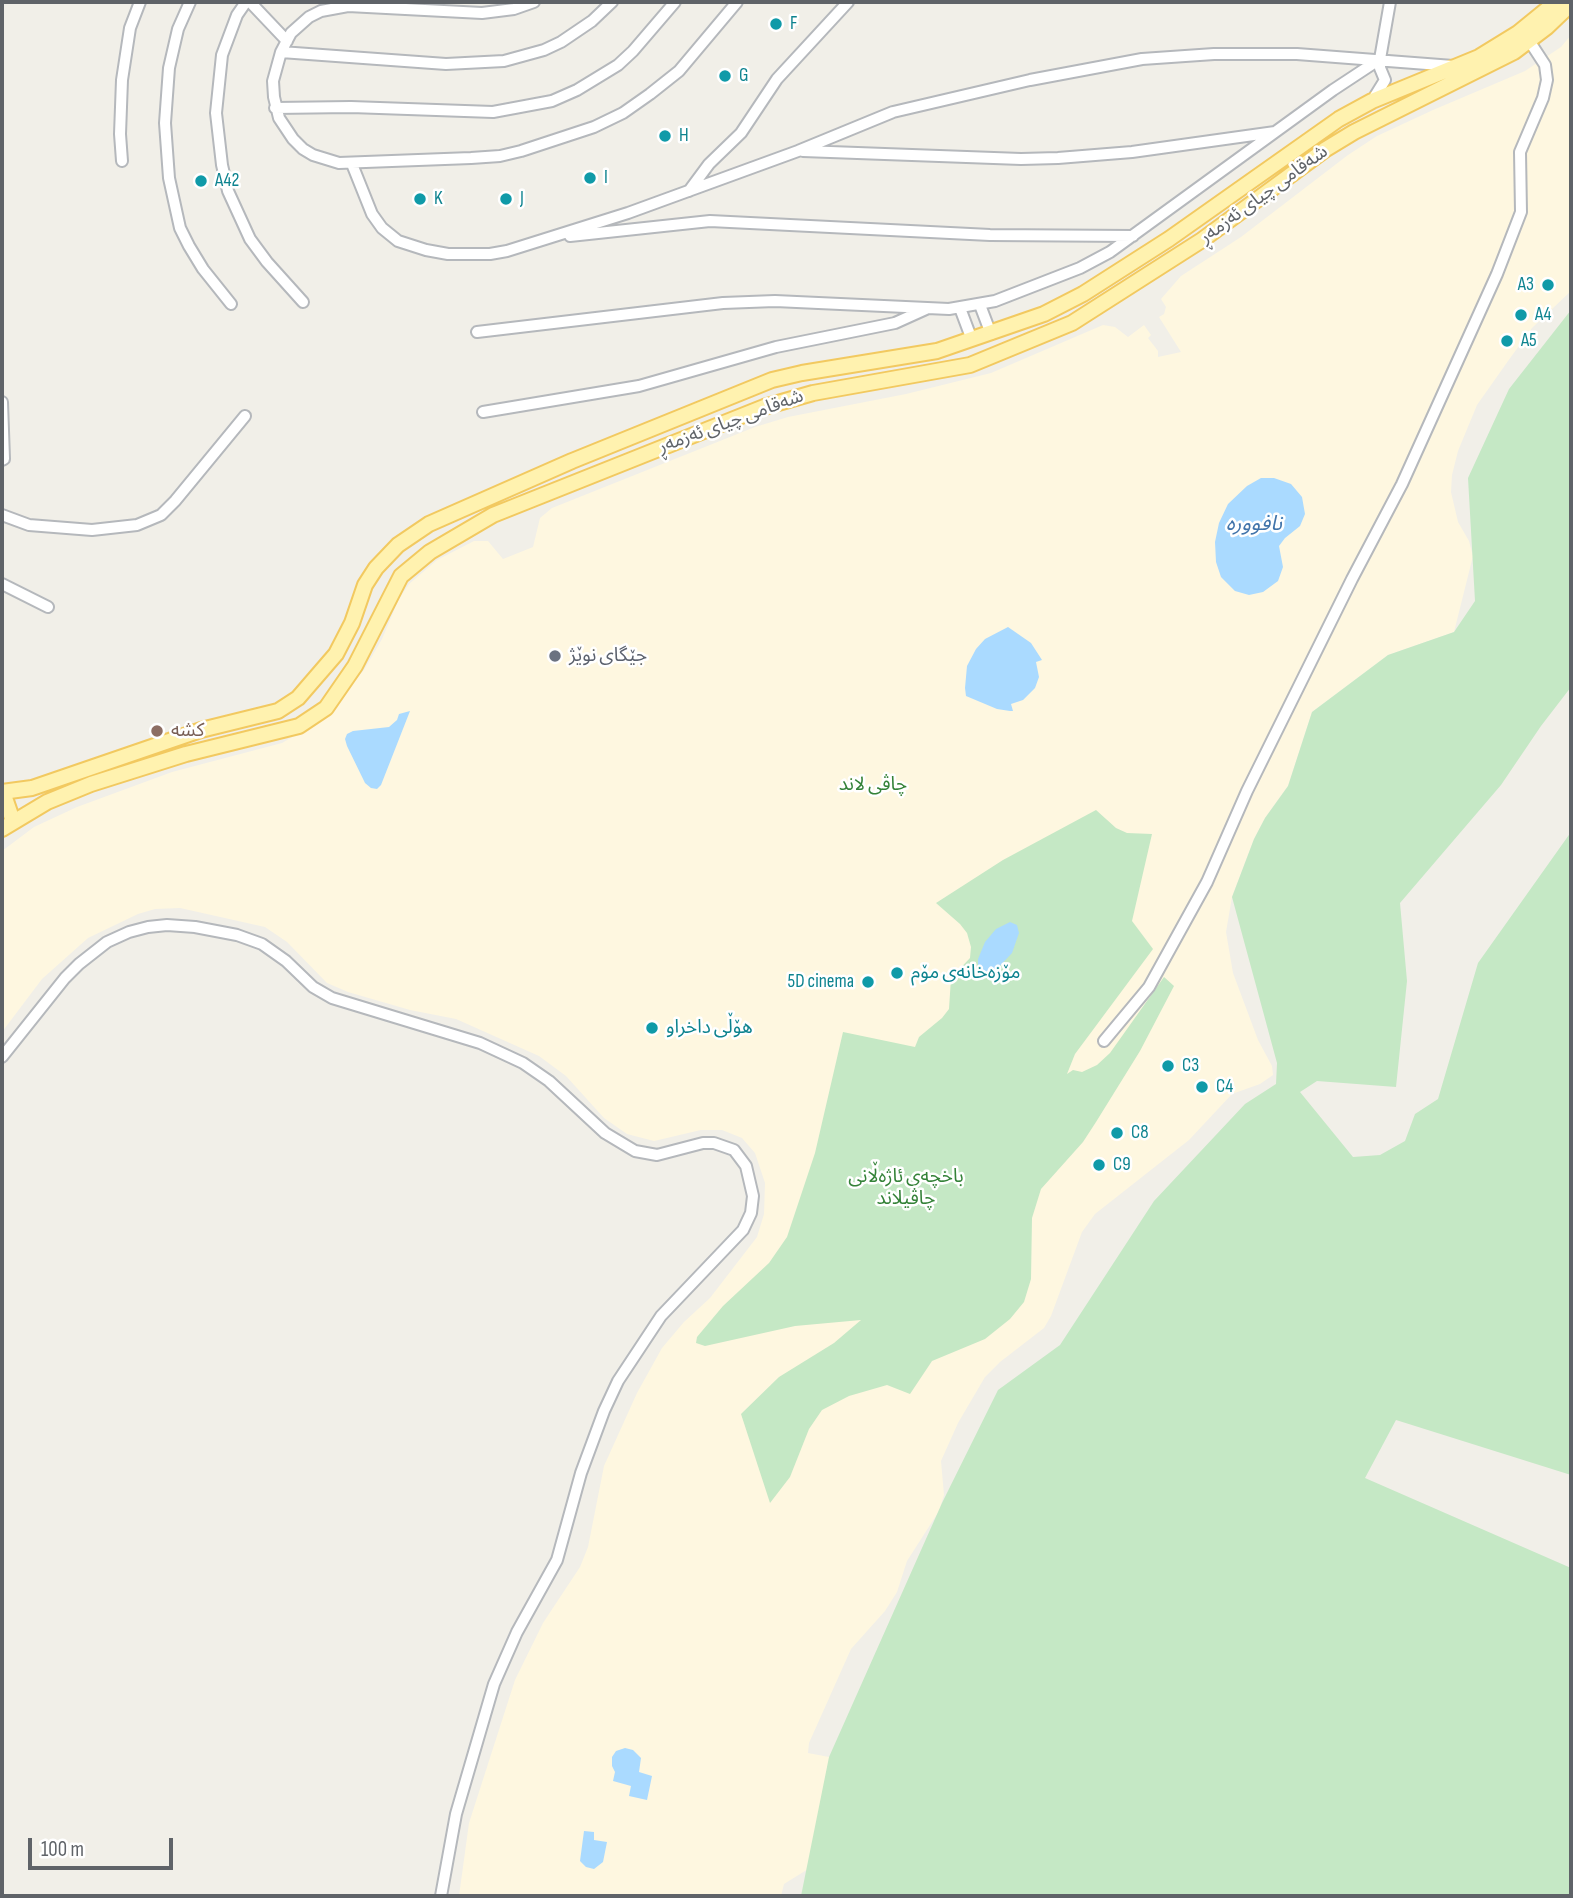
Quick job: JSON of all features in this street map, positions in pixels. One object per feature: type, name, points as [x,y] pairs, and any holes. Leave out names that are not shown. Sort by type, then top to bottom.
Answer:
[{"type":"main road","name":"شەقامی چیای ئەزمەڕ","points":[[8,825],[47,802],[91,784],[186,754],[299,726],[326,708],[355,666],[401,576],[430,552],[492,515],[764,407],[813,393],[970,365],[1072,323],[1202,240],[1326,149],[1461,73],[1537,20],[1556,2]]},
{"type":"main road","name":"شەقامی چیای ئەزمەڕ","points":[[2,792],[40,786],[201,730],[267,715],[287,706],[307,689],[336,654],[352,623],[365,585],[376,568],[398,545],[429,524],[572,461],[772,380],[937,351],[1044,314],[1083,294],[1188,226],[1339,119],[1372,101],[1461,73],[1514,52],[1530,42],[1571,4]]},
{"type":"main road","points":[[2,792],[8,825]]},
{"type":"street","points":[[122,160],[122,80],[130,28],[140,2]]},
{"type":"street","points":[[190,2],[178,29],[169,68],[165,123],[169,178],[180,228],[203,269],[231,304]]},
{"type":"street","points":[[287,41],[248,2],[237,15],[222,55],[216,113],[222,166],[228,191],[250,239],[303,302]]},
{"type":"street","points":[[534,2],[514,9],[482,13],[348,6],[332,8],[309,17],[291,33],[281,52],[273,81],[275,107],[285,129],[303,149],[323,158],[352,164],[500,156],[545,144],[594,127],[623,113],[667,82],[737,2]]},
{"type":"street","points":[[281,52],[446,64],[505,61],[561,42],[592,21],[612,2]]},
{"type":"street","points":[[275,107],[493,112],[552,101],[577,90],[618,65],[676,2]]},
{"type":"street","points":[[689,191],[709,164],[741,133],[777,79],[848,2]]},
{"type":"street","points":[[1372,101],[1384,84],[1385,76],[1380,68],[1380,59],[1390,2]]},
{"type":"street","points":[[1104,1041],[1149,987],[1207,882],[1247,792],[1402,484],[1497,274],[1521,212],[1520,152],[1543,98],[1547,80],[1545,65],[1530,42]]},
{"type":"street","points":[[352,164],[372,214],[382,228],[398,241],[426,250],[466,256],[507,251],[548,239],[689,191],[906,108],[982,90],[1142,59],[1214,54],[1297,54],[1380,59],[1461,73]]},
{"type":"street","points":[[477,332],[697,305],[749,302],[960,308],[1002,299],[1080,268],[1133,236],[1380,59]]},
{"type":"street","points":[[1351,79],[1375,72],[1385,76]]},
{"type":"street","points":[[798,151],[1008,159],[1058,158],[1132,152],[1277,131]]},
{"type":"street","points":[[548,239],[710,220],[989,235],[1133,236]]},
{"type":"street","points":[[980,305],[991,334]]},
{"type":"street","points":[[483,412],[639,386],[776,347],[895,323],[928,308]]},
{"type":"street","points":[[960,308],[972,340]]},
{"type":"street","points":[[2,402],[2,460]]},
{"type":"street","points":[[2,515],[29,525],[92,530],[137,525],[161,515],[175,501],[245,416]]},
{"type":"street","points":[[2,583],[48,607]]},
{"type":"street","points":[[2,1057],[65,978],[107,943],[129,932],[157,926],[204,928],[262,944],[286,961],[313,987],[332,998],[480,1044],[523,1063],[549,1081],[605,1133],[635,1151],[657,1155],[703,1143],[714,1143],[734,1150],[746,1166],[752,1196],[751,1213],[743,1230],[661,1316],[618,1381],[604,1411],[581,1473],[557,1560],[517,1632],[494,1684],[456,1814],[441,1896]]},
{"type":"shaded area","name":"چاڤی لاند","points":[[1571,35],[1571,291],[1532,328],[1508,361],[1477,405],[1458,451],[1451,492],[1458,522],[1469,541],[1473,556],[1454,632],[1388,655],[1312,712],[1288,786],[1254,839],[1232,897],[1226,932],[1233,973],[1258,1040],[1272,1066],[1273,1075],[1260,1084],[1232,1094],[1189,1140],[1095,1214],[1082,1232],[1044,1328],[985,1377],[958,1423],[941,1461],[944,1495],[939,1511],[907,1561],[897,1592],[885,1611],[851,1649],[809,1743],[808,1753],[829,1757],[821,1861],[784,1884],[781,1896],[459,1896],[469,1823],[515,1680],[543,1623],[580,1567],[588,1547],[604,1466],[637,1393],[662,1348],[684,1322],[710,1298],[757,1237],[764,1214],[765,1183],[755,1153],[742,1138],[722,1130],[701,1130],[654,1141],[627,1134],[604,1118],[566,1076],[539,1056],[456,1019],[410,1010],[327,983],[287,942],[265,927],[180,908],[155,909],[138,914],[88,938],[42,979],[2,1032],[2,851],[34,827],[77,807],[172,772],[282,743],[323,719],[364,670],[409,584],[437,560],[474,541],[488,541],[503,559],[533,547],[540,518],[552,508],[755,427],[788,417],[906,394],[991,373],[1103,325],[1115,327],[1128,337],[1144,325],[1151,335],[1148,338],[1158,351],[1158,357],[1181,352],[1159,317],[1164,314],[1166,307],[1161,299],[1181,276],[1241,237],[1377,136],[1525,71],[1561,47]]},
{"type":"green space","points":[[1571,310],[1571,687],[1501,785],[1400,903],[1407,981],[1396,1087],[1317,1081],[1300,1092],[1353,1157],[1380,1155],[1405,1141],[1415,1114],[1438,1099],[1478,963],[1571,832],[1571,1475],[1396,1420],[1365,1478],[1571,1568],[1571,1896],[801,1896],[829,1757],[942,1503],[998,1390],[1060,1345],[1154,1201],[1245,1104],[1276,1084],[1277,1063],[1232,897],[1254,839],[1288,786],[1312,712],[1388,655],[1454,632],[1475,601],[1468,478],[1509,389]]},
{"type":"green space","name":"باخچەی ئاژەڵانی چاڤیلاند","points":[[1096,810],[1116,828],[1127,833],[1152,834],[1132,921],[1153,949],[1075,1054],[1067,1074],[1073,1070],[1082,1072],[1097,1065],[1110,1053],[1164,977],[1174,986],[1140,1051],[1083,1142],[1041,1189],[1032,1218],[1031,1279],[1024,1302],[1010,1319],[985,1339],[932,1361],[910,1394],[887,1385],[849,1396],[822,1410],[809,1429],[790,1477],[770,1503],[741,1414],[779,1377],[834,1343],[861,1320],[795,1326],[705,1346],[696,1343],[697,1337],[723,1306],[769,1263],[787,1237],[815,1153],[843,1032],[915,1047],[919,1037],[949,1009],[951,978],[970,958],[971,947],[967,933],[960,924],[936,903],[1003,860]]},
{"type":"water","name":"نافوورە","points":[[1261,478],[1274,478],[1291,484],[1302,497],[1305,514],[1300,526],[1279,546],[1283,567],[1278,581],[1263,592],[1249,595],[1235,591],[1221,577],[1216,562],[1215,542],[1219,523],[1228,504],[1247,486]]},
{"type":"water","points":[[1008,627],[1031,643],[1042,660],[1036,662],[1039,677],[1035,688],[1023,700],[1011,704],[1013,711],[997,709],[966,696],[965,688],[967,666],[976,649],[985,639]]},
{"type":"water","points":[[410,711],[381,785],[377,789],[371,788],[365,783],[347,746],[347,734],[389,727],[399,714]]},
{"type":"water","points":[[1010,922],[1017,925],[1019,933],[1012,953],[997,969],[982,971],[978,959],[985,942],[996,929]]},
{"type":"water","points":[[625,1748],[633,1750],[641,1758],[639,1772],[652,1776],[647,1800],[629,1796],[631,1786],[613,1781],[615,1772],[612,1757],[616,1751]]},
{"type":"water","points":[[584,1831],[594,1832],[594,1840],[607,1842],[603,1862],[594,1869],[586,1867],[580,1861]]},
{"type":"place","name":"F","points":[[776,24]]},
{"type":"place","name":"G","points":[[725,76]]},
{"type":"place","name":"H","points":[[665,136]]},
{"type":"place","name":"I","points":[[590,178]]},
{"type":"place","name":"A42","points":[[201,181]]},
{"type":"place","name":"K","points":[[420,199]]},
{"type":"place","name":"J","points":[[506,199]]},
{"type":"place","name":"A3","points":[[1548,285]]},
{"type":"place","name":"A4","points":[[1521,315]]},
{"type":"place","name":"A5","points":[[1507,341]]},
{"type":"place","name":"جێگای نوێژ","points":[[555,656]]},
{"type":"place","name":"كشه","points":[[157,731]]},
{"type":"place","name":"مۆزەخانەی مۆم","points":[[897,973]]},
{"type":"place","name":"5D cinema","points":[[868,982]]},
{"type":"place","name":"هۆڵی داخراو","points":[[652,1028]]},
{"type":"place","name":"C3","points":[[1168,1066]]},
{"type":"place","name":"C4","points":[[1202,1087]]},
{"type":"place","name":"C8","points":[[1117,1133]]},
{"type":"place","name":"C9","points":[[1099,1165]]}]
